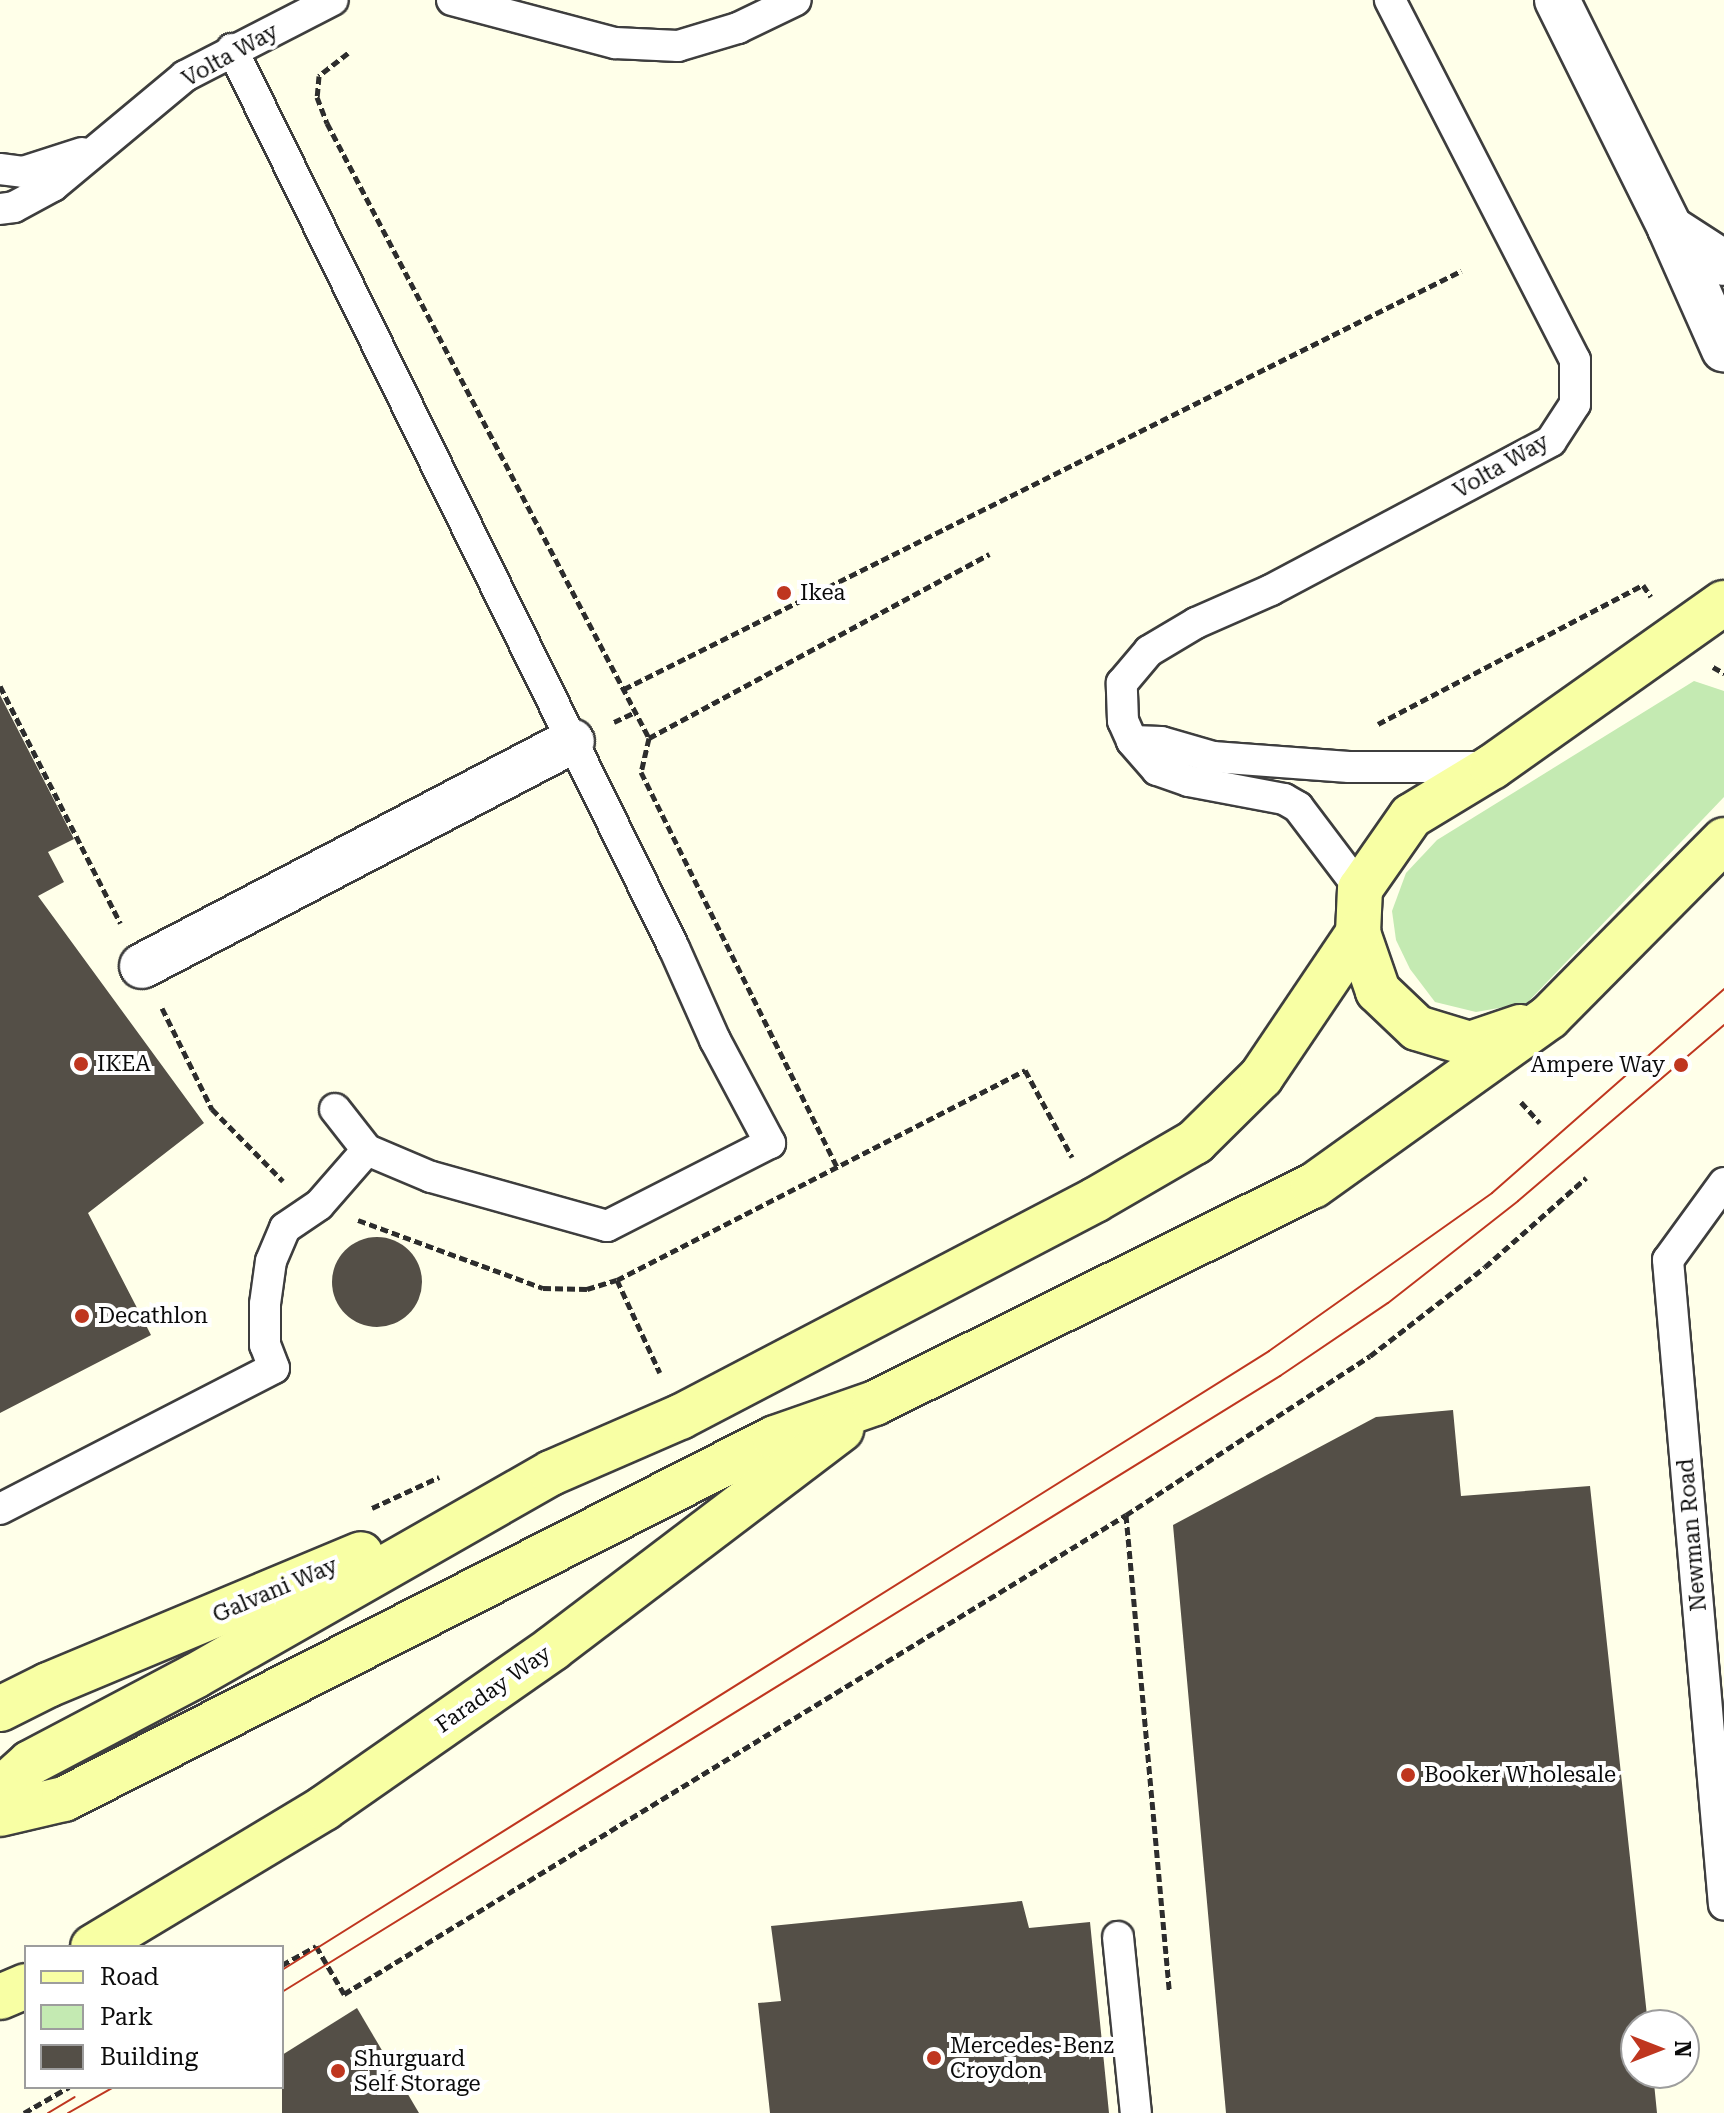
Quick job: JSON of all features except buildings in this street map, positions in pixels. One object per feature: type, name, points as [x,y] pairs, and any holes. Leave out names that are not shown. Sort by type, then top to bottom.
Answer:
[{"type":"street","points":[[1557,0],[1670,228],[1724,350]]},
{"type":"street","points":[[1670,228],[1724,263]]},
{"type":"street","points":[[1549,1017],[1470,1044],[1417,1028],[1378,991],[1358,933],[1360,889],[1380,855],[1411,816],[1492,767],[1723,603]]},
{"type":"street","points":[[142,966],[572,741]]},
{"type":"street","points":[[0,1814],[64,1799],[775,1438],[875,1403],[1313,1186],[1549,1017],[1724,840]]},
{"type":"street","points":[[0,1790],[30,1763],[195,1676],[551,1473],[680,1417],[1095,1200],[1195,1142],[1261,1077],[1358,933]]},
{"type":"street","name":"Faraday Way","points":[[96,1945],[324,1808],[553,1648],[875,1403]]},
{"type":"street","name":"Galvani Way","points":[[0,1709],[48,1685],[551,1473]]},
{"type":"street","points":[[0,1997],[24,1987]]},
{"type":"lane","name":"Volta Way","points":[[0,209],[14,207],[53,186],[185,76],[232,49],[333,0]]},
{"type":"lane","points":[[452,0],[615,43],[678,46],[738,28],[796,0]]},
{"type":"lane","name":"Volta Way","points":[[1360,889],[1298,807],[1284,799],[1189,781],[1157,770],[1132,741],[1123,721],[1122,683],[1149,651],[1196,623],[1271,590],[1551,441],[1575,404],[1575,360],[1390,0]]},
{"type":"lane","points":[[232,49],[572,741],[715,1040],[770,1143],[607,1226],[431,1177],[367,1150],[335,1109]]},
{"type":"lane","name":"Volta Way","points":[[0,169],[23,172],[96,149]]},
{"type":"lane","points":[[1132,741],[1161,742],[1213,757],[1349,767],[1492,767]]},
{"type":"lane","points":[[0,1509],[274,1368],[265,1345],[265,1304],[271,1261],[285,1228],[319,1205],[367,1150]]},
{"type":"lane","name":"Newman Road","points":[[1724,1183],[1668,1260],[1724,1905]]},
{"type":"lane","points":[[1118,1937],[1136,2113]]},
{"type":"path","points":[[348,53],[319,76],[317,97],[327,123],[649,738],[641,772],[837,1167]]},
{"type":"path","points":[[624,689],[1461,271]]},
{"type":"path","points":[[649,738],[989,554]]},
{"type":"path","points":[[0,686],[212,1109],[297,1195],[543,1288],[587,1289],[617,1280],[1025,1070],[1095,1200]]},
{"type":"path","points":[[1521,1102],[1540,1123]]},
{"type":"path","points":[[284,1964],[316,1946],[344,1994],[1126,1515],[1370,1356],[1485,1267],[1586,1178]]},
{"type":"path","points":[[617,1280],[680,1417]]},
{"type":"path","points":[[1126,1515],[1170,2003]]},
{"type":"path","points":[[24,2113],[66,2089]]},
{"type":"green space","points":[[1694,681],[1724,691],[1724,797],[1527,1003],[1476,1012],[1435,1002],[1410,969],[1396,940],[1392,911],[1406,873],[1437,840]]},
{"type":"tram line","points":[[284,1969],[1269,1351],[1492,1193],[1724,989]]},
{"type":"tram line","points":[[284,1991],[1280,1376],[1388,1303],[1518,1201],[1724,1025]]},
{"type":"tram line","points":[[68,2113],[110,2089]]},
{"type":"tram line","points":[[48,2113],[75,2097]]},
{"type":"place","name":"Ikea","points":[[784,593]]},
{"type":"place","name":"IKEA","points":[[81,1064]]},
{"type":"place","name":"Ampere Way","points":[[1681,1065]]},
{"type":"place","name":"Decathlon","points":[[82,1316]]},
{"type":"place","name":"Booker Wholesale","points":[[1408,1775]]},
{"type":"place","name":"Mercedes-Benz Croydon","points":[[934,2058]]},
{"type":"place","name":"Shurguard Self Storage","points":[[338,2071]]}]
